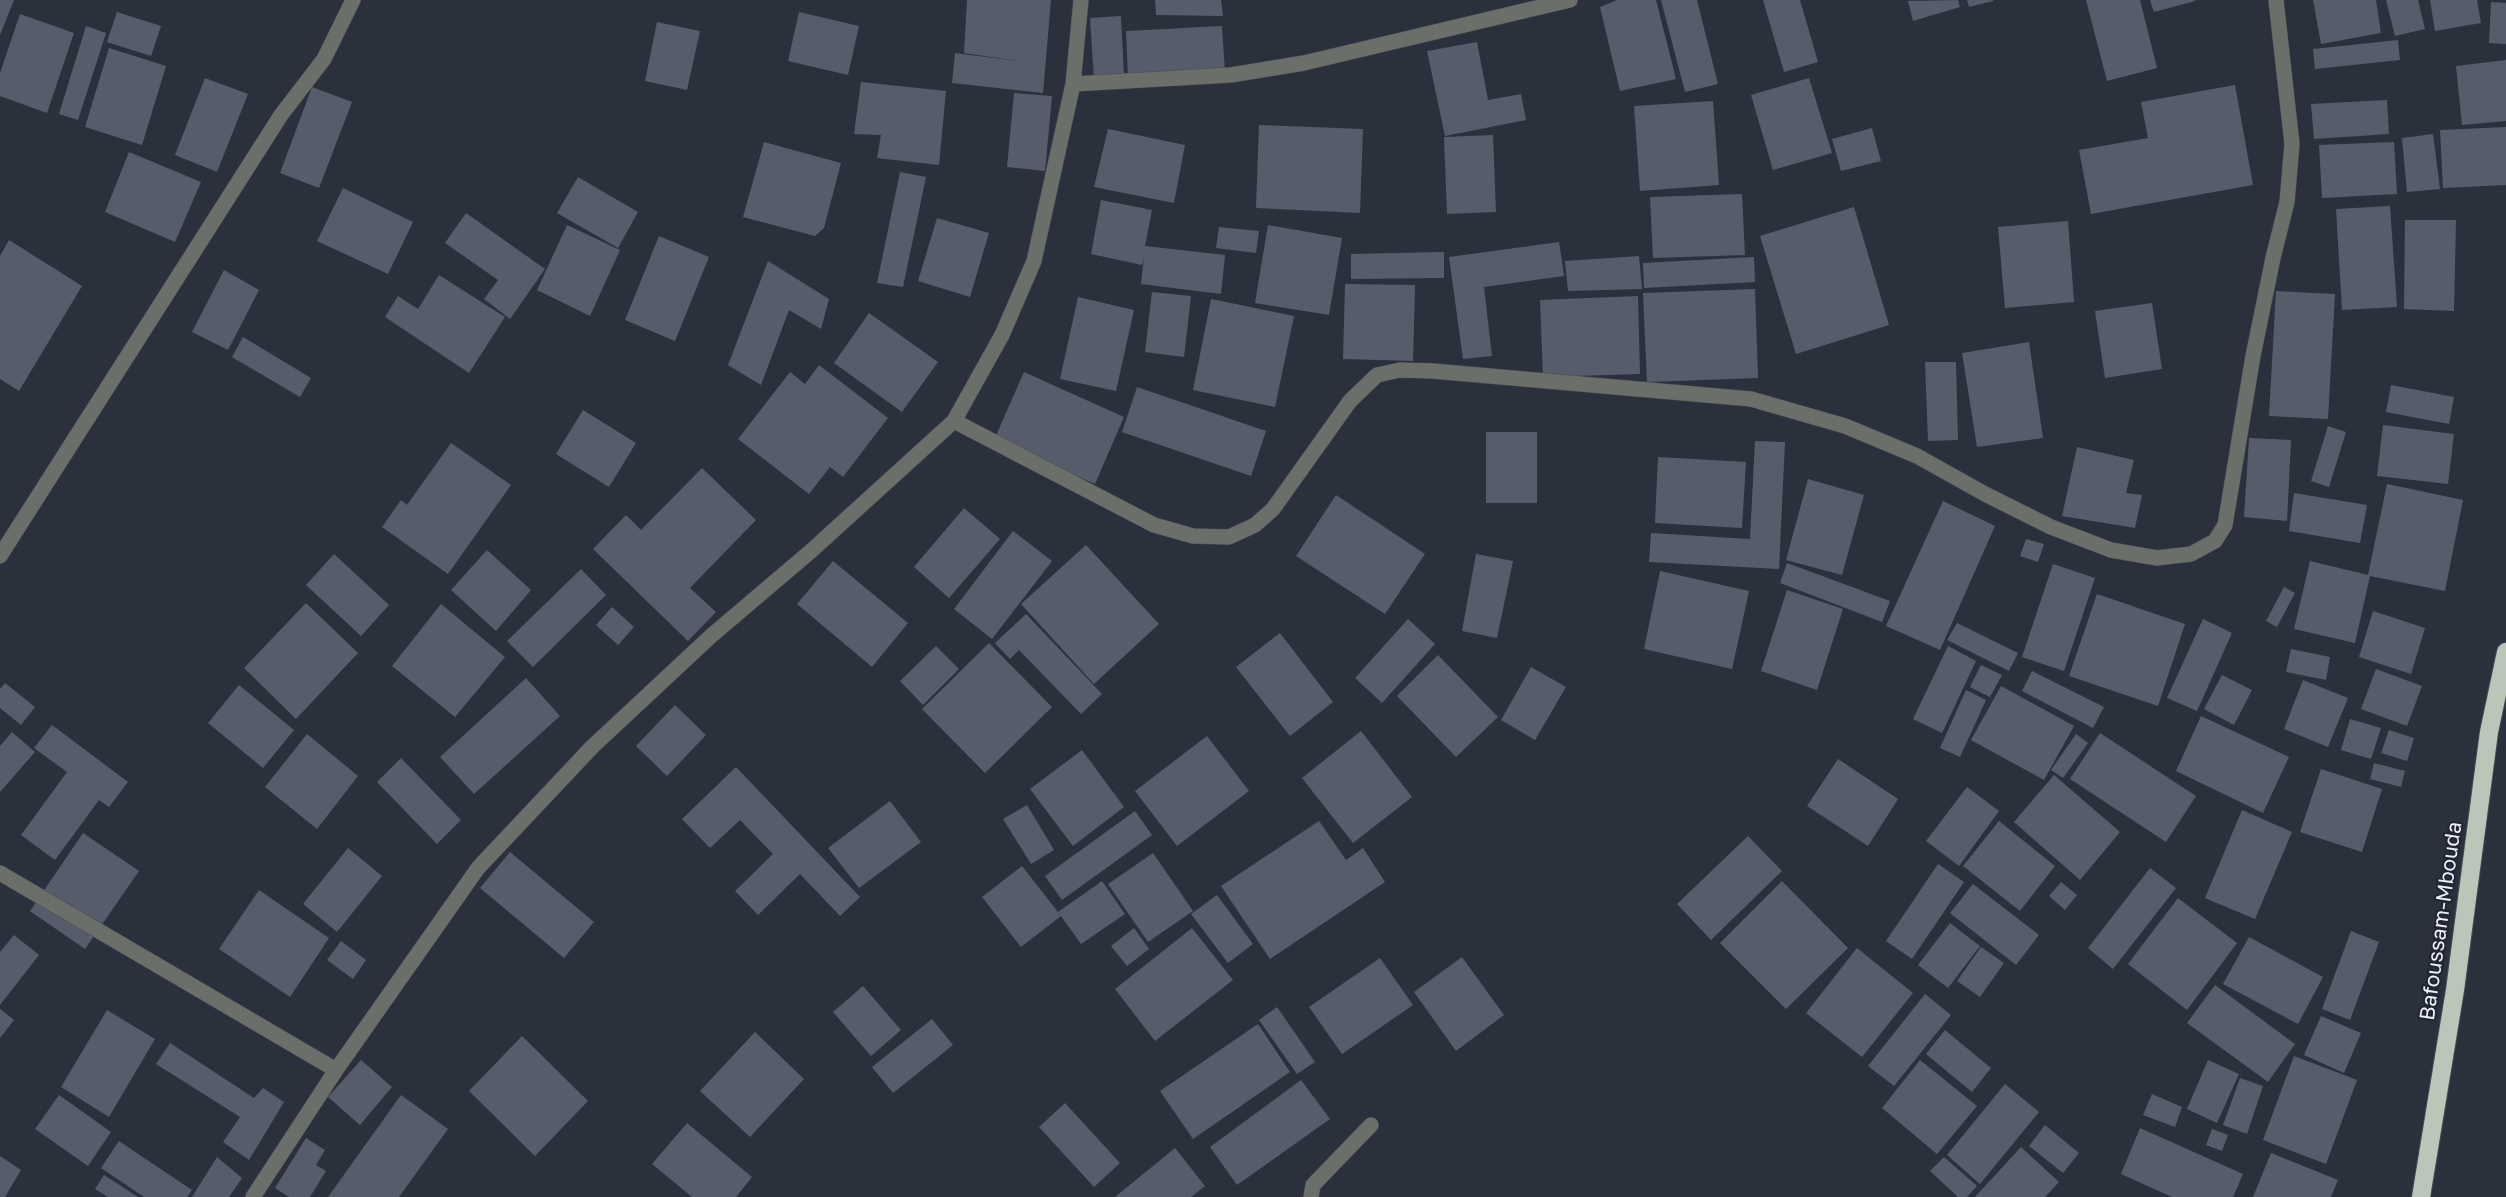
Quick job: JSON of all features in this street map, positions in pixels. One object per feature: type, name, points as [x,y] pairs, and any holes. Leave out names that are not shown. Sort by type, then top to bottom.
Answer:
[{"type":"highway","name":"Bafoussam-Mbouda","points":[[2421,1197],[2455,990],[2489,732],[2506,652]]},
{"type":"street","points":[[0,556],[281,115],[324,59],[353,0]]},
{"type":"street","points":[[253,1197],[336,1070],[478,868],[592,747],[711,636],[811,552],[954,420],[1002,335],[1034,261],[1073,84],[1081,0]]},
{"type":"street","points":[[1073,84],[1231,75],[1304,63],[1570,0]]},
{"type":"street","points":[[954,420],[1154,525],[1193,536],[1229,537],[1256,525],[1273,509],[1350,401],[1377,375],[1400,370],[1433,371],[1751,399],[1845,426],[1917,456],[1985,494],[2042,522],[2111,550],[2157,558],[2191,554],[2215,541],[2225,525],[2253,356],[2273,258],[2288,202],[2292,144],[2276,0]]},
{"type":"street","points":[[0,873],[336,1070]]},
{"type":"street","points":[[1311,1197],[1313,1185],[1371,1125]]},
{"type":"building","points":[[0,0],[14,0],[0,35]]},
{"type":"building","points":[[967,0],[1051,0],[1043,93],[952,83],[955,53],[1025,62],[964,53]]},
{"type":"building","points":[[1155,0],[1221,0],[1223,16],[1156,15]]},
{"type":"building","points":[[1617,0],[1656,0],[1676,79],[1620,91],[1600,7]]},
{"type":"building","points":[[1661,0],[1697,0],[1718,84],[1685,92]]},
{"type":"building","points":[[1763,0],[1800,0],[1818,62],[1784,72]]},
{"type":"building","points":[[1958,0],[1960,7],[1913,21],[1908,1]]},
{"type":"building","points":[[1967,0],[1993,0],[1993,1],[1969,7]]},
{"type":"building","points":[[2086,0],[2140,0],[2157,68],[2107,81]]},
{"type":"building","points":[[2150,0],[2195,0],[2195,1],[2154,12]]},
{"type":"building","points":[[2313,0],[2376,0],[2381,33],[2321,44]]},
{"type":"building","points":[[2386,0],[2418,0],[2425,29],[2395,36]]},
{"type":"building","points":[[2430,0],[2477,0],[2481,23],[2435,31]]},
{"type":"building","points":[[2491,2],[2506,3],[2506,44],[2489,43]]},
{"type":"building","points":[[117,12],[161,26],[151,56],[107,42]]},
{"type":"building","points":[[799,12],[859,26],[848,75],[788,61]]},
{"type":"building","points":[[20,14],[74,33],[47,113],[0,96],[0,73]]},
{"type":"building","points":[[1121,16],[1124,77],[1094,79],[1090,18]]},
{"type":"building","points":[[657,22],[700,31],[687,90],[645,81]]},
{"type":"building","points":[[86,26],[106,33],[78,120],[59,114]]},
{"type":"building","points":[[1222,26],[1225,72],[1128,77],[1126,31]]},
{"type":"building","points":[[2398,40],[2400,60],[2315,69],[2313,49]]},
{"type":"building","points":[[1477,42],[1488,100],[1521,94],[1526,120],[1445,136],[1427,51]]},
{"type":"building","points":[[109,48],[166,66],[142,145],[85,127]]},
{"type":"building","points":[[2506,60],[2506,121],[2462,125],[2456,66]]},
{"type":"building","points":[[205,78],[248,94],[217,172],[175,155]]},
{"type":"building","points":[[1809,78],[1832,153],[1773,170],[1751,95]]},
{"type":"building","points":[[861,82],[946,91],[939,165],[877,158],[881,135],[854,134]]},
{"type":"building","points":[[2235,85],[2253,185],[2091,214],[2079,150],[2148,138],[2141,102]]},
{"type":"building","points":[[312,87],[352,102],[319,188],[280,173]]},
{"type":"building","points":[[1014,93],[1052,96],[1045,171],[1007,167]]},
{"type":"building","points":[[2387,100],[2389,134],[2314,139],[2311,104]]},
{"type":"building","points":[[1713,101],[1719,185],[1640,191],[1634,106]]},
{"type":"building","points":[[1259,125],[1363,129],[1360,213],[1256,208]]},
{"type":"building","points":[[2506,127],[2506,185],[2443,188],[2440,130]]},
{"type":"building","points":[[1872,128],[1881,161],[1841,171],[1832,139]]},
{"type":"building","points":[[1108,129],[1185,145],[1174,203],[1094,187]]},
{"type":"building","points":[[2433,134],[2440,189],[2407,192],[2402,138]]},
{"type":"building","points":[[1493,135],[1496,212],[1447,214],[1444,137]]},
{"type":"building","points":[[764,142],[841,163],[824,228],[815,236],[743,217]]},
{"type":"building","points":[[2394,142],[2397,194],[2322,198],[2319,145]]},
{"type":"building","points":[[129,152],[201,182],[175,242],[105,212]]},
{"type":"building","points":[[900,172],[926,177],[903,287],[877,283]]},
{"type":"building","points":[[578,177],[638,212],[618,248],[557,213]]},
{"type":"building","points":[[343,188],[413,222],[388,274],[317,241]]},
{"type":"building","points":[[1742,194],[1745,255],[1653,258],[1650,197]]},
{"type":"building","points":[[1101,200],[1152,210],[1145,246],[1225,255],[1221,294],[1141,284],[1144,256],[1142,265],[1091,254]]},
{"type":"building","points":[[2390,206],[2397,307],[2342,310],[2336,209]]},
{"type":"building","points":[[1854,207],[1889,325],[1796,354],[1760,236]]},
{"type":"building","points":[[466,213],[545,269],[510,319],[484,299],[498,280],[445,243]]},
{"type":"building","points":[[937,218],[989,233],[970,297],[918,281]]},
{"type":"building","points":[[2405,220],[2456,220],[2454,311],[2404,309]]},
{"type":"building","points":[[2068,221],[2074,302],[2005,308],[1998,227]]},
{"type":"building","points":[[567,225],[620,250],[590,316],[537,290]]},
{"type":"building","points":[[1268,225],[1342,238],[1329,315],[1255,303]]},
{"type":"building","points":[[1219,227],[1259,231],[1256,253],[1216,248]]},
{"type":"building","points":[[659,236],[709,257],[675,341],[625,320]]},
{"type":"building","points":[[9,240],[82,286],[19,391],[0,379],[0,256]]},
{"type":"building","points":[[1559,242],[1564,276],[1484,287],[1492,356],[1463,359],[1449,257]]},
{"type":"building","points":[[1444,252],[1444,278],[1351,279],[1351,254]]},
{"type":"building","points":[[1639,256],[1642,289],[1568,291],[1565,261]]},
{"type":"building","points":[[1754,257],[1755,282],[1644,288],[1643,263]]},
{"type":"building","points":[[768,261],[829,299],[821,329],[789,310],[761,385],[728,365]]},
{"type":"building","points":[[224,270],[259,290],[228,350],[192,332]]},
{"type":"building","points":[[439,275],[505,317],[469,373],[385,317],[398,296],[418,309]]},
{"type":"building","points":[[1345,284],[1415,285],[1413,361],[1343,359]]},
{"type":"building","points":[[1755,289],[1758,378],[1647,382],[1643,293]]},
{"type":"building","points":[[2276,291],[2335,294],[2328,419],[2269,416]]},
{"type":"building","points":[[1152,292],[1191,296],[1184,357],[1145,352]]},
{"type":"building","points":[[1638,296],[1640,374],[1543,377],[1540,300]]},
{"type":"building","points":[[1078,297],[1134,310],[1116,391],[1060,379]]},
{"type":"building","points":[[1211,299],[1294,316],[1275,407],[1193,390]]},
{"type":"building","points":[[2152,303],[2162,369],[2105,378],[2095,311]]},
{"type":"building","points":[[869,313],[938,362],[902,412],[834,363]]},
{"type":"building","points":[[243,337],[311,378],[300,397],[232,357]]},
{"type":"building","points":[[2029,342],[2043,438],[1977,447],[1962,353]]},
{"type":"building","points":[[1925,362],[1956,362],[1958,440],[1928,441]]},
{"type":"building","points":[[819,365],[888,418],[843,477],[830,467],[809,494],[738,439],[790,372],[805,384]]},
{"type":"building","points":[[1024,372],[1124,417],[1095,484],[994,440]]},
{"type":"building","points":[[2391,385],[2454,397],[2449,424],[2386,412]]},
{"type":"building","points":[[1137,387],[1266,431],[1251,476],[1122,432]]},
{"type":"building","points":[[583,410],[636,443],[609,487],[556,454]]},
{"type":"building","points":[[2383,425],[2454,434],[2448,484],[2377,476]]},
{"type":"building","points":[[2328,426],[2346,432],[2329,487],[2311,481]]},
{"type":"building","points":[[1486,432],[1537,432],[1537,503],[1486,503]]},
{"type":"building","points":[[2249,438],[2291,440],[2287,521],[2244,517]]},
{"type":"building","points":[[1755,441],[1785,442],[1779,569],[1649,562],[1651,533],[1750,539]]},
{"type":"building","points":[[451,443],[511,485],[448,574],[382,527],[401,500],[407,505]]},
{"type":"building","points":[[2077,447],[2134,460],[2126,493],[2142,495],[2135,528],[2062,516]]},
{"type":"building","points":[[1658,457],[1746,462],[1742,528],[1655,523]]},
{"type":"building","points":[[702,468],[756,520],[690,588],[716,612],[688,641],[593,549],[626,515],[641,530]]},
{"type":"building","points":[[1808,479],[1864,495],[1842,575],[1786,560]]},
{"type":"building","points":[[2387,484],[2463,500],[2445,591],[2370,576],[2355,643],[2294,629],[2310,561],[2368,575]]},
{"type":"building","points":[[2294,493],[2367,505],[2360,543],[2289,531]]},
{"type":"building","points":[[1336,495],[1425,554],[1385,614],[1296,556]]},
{"type":"building","points":[[1943,501],[1995,526],[1940,650],[1886,626]]},
{"type":"building","points":[[964,508],[1000,539],[949,598],[914,567]]},
{"type":"building","points":[[1013,531],[1052,561],[992,639],[954,609]]},
{"type":"building","points":[[2026,539],[2044,544],[2038,562],[2020,556]]},
{"type":"building","points":[[1086,545],[1159,624],[1094,684],[1021,604]]},
{"type":"building","points":[[487,550],[531,590],[496,631],[451,590]]},
{"type":"building","points":[[334,554],[389,605],[361,636],[306,585]]},
{"type":"building","points":[[1476,554],[1513,561],[1497,638],[1462,631]]},
{"type":"building","points":[[833,561],[908,623],[872,667],[797,604]]},
{"type":"building","points":[[1787,563],[1890,601],[1882,622],[1780,583]]},
{"type":"building","points":[[2053,564],[2095,578],[2064,671],[2022,657]]},
{"type":"building","points":[[581,569],[606,595],[533,667],[507,641]]},
{"type":"building","points":[[1660,571],[1749,591],[1732,669],[1644,649]]},
{"type":"building","points":[[2284,587],[2295,593],[2277,627],[2266,621]]},
{"type":"building","points":[[1787,590],[1843,609],[1817,690],[1761,671]]},
{"type":"building","points":[[2097,594],[2185,624],[2158,706],[2069,676]]},
{"type":"building","points":[[306,603],[358,653],[296,719],[244,668]]},
{"type":"building","points":[[441,604],[505,657],[455,717],[392,666]]},
{"type":"building","points":[[612,607],[634,627],[618,645],[596,625]]},
{"type":"building","points":[[2373,611],[2425,628],[2411,674],[2359,657]]},
{"type":"building","points":[[1026,614],[1102,694],[1081,714],[1019,650],[1010,659],[995,643]]},
{"type":"building","points":[[1408,619],[1435,644],[1382,703],[1355,678]]},
{"type":"building","points":[[2203,619],[2232,633],[2197,711],[2167,698]]},
{"type":"building","points":[[1957,623],[2018,653],[2009,671],[1947,640]]},
{"type":"building","points":[[1280,633],[1333,702],[1290,736],[1236,667]]},
{"type":"building","points":[[989,643],[1052,707],[985,773],[922,709]]},
{"type":"building","points":[[936,646],[959,669],[923,705],[900,681]]},
{"type":"building","points":[[1948,646],[1976,661],[1942,733],[1913,719]]},
{"type":"building","points":[[2291,649],[2330,657],[2326,680],[2286,672]]},
{"type":"building","points":[[1438,655],[1498,717],[1456,757],[1397,696]]},
{"type":"building","points":[[1981,665],[2002,675],[1990,697],[1970,687]]},
{"type":"building","points":[[1531,667],[1566,687],[1535,740],[1501,720]]},
{"type":"building","points":[[2376,669],[2422,686],[2407,726],[2361,709]]},
{"type":"building","points":[[2032,671],[2104,707],[2093,728],[2022,691]]},
{"type":"building","points":[[2222,675],[2252,690],[2234,725],[2204,709]]},
{"type":"building","points":[[526,678],[560,716],[474,794],[440,757]]},
{"type":"building","points":[[2303,680],[2348,698],[2328,747],[2284,729]]},
{"type":"building","points":[[5,683],[35,707],[21,725],[0,708],[0,689]]},
{"type":"building","points":[[239,685],[294,730],[263,768],[208,723]]},
{"type":"building","points":[[2001,686],[2074,726],[2044,780],[1971,740]]},
{"type":"building","points":[[1966,690],[1986,700],[1960,757],[1940,748]]},
{"type":"building","points":[[675,705],[706,735],[667,776],[636,746]]},
{"type":"building","points":[[2201,716],[2289,757],[2263,813],[2176,771]]},
{"type":"building","points":[[2350,719],[2381,728],[2371,759],[2341,750]]},
{"type":"building","points":[[52,725],[128,782],[109,807],[99,800],[55,860],[21,835],[67,772],[34,748]]},
{"type":"building","points":[[2389,730],[2414,738],[2407,761],[2381,753]]},
{"type":"building","points":[[1361,731],[1412,797],[1353,843],[1302,778]]},
{"type":"building","points":[[12,732],[35,752],[0,792],[0,746]]},
{"type":"building","points":[[2100,733],[2196,796],[2166,842],[2070,779]]},
{"type":"building","points":[[307,734],[358,776],[317,829],[265,787]]},
{"type":"building","points":[[2076,734],[2088,743],[2063,778],[2051,770]]},
{"type":"building","points":[[1207,736],[1249,791],[1177,846],[1135,791]]},
{"type":"building","points":[[1082,750],[1124,807],[1073,846],[1030,789]]},
{"type":"building","points":[[401,758],[461,820],[437,844],[377,782]]},
{"type":"building","points":[[1838,759],[1898,799],[1868,846],[1807,806]]},
{"type":"building","points":[[2374,763],[2405,771],[2401,787],[2370,779]]},
{"type":"building","points":[[736,767],[860,897],[840,916],[800,874],[758,915],[735,891],[773,854],[740,820],[710,848],[682,819]]},
{"type":"building","points":[[2321,769],[2382,789],[2362,852],[2300,832]]},
{"type":"building","points":[[2054,775],[2120,832],[2080,880],[2014,822]]},
{"type":"building","points":[[1967,787],[1999,811],[1959,866],[1926,841]]},
{"type":"building","points":[[890,801],[921,842],[859,888],[828,848]]},
{"type":"building","points":[[1027,805],[1054,850],[1031,864],[1003,819]]},
{"type":"building","points":[[2242,810],[2292,832],[2255,919],[2205,898]]},
{"type":"building","points":[[1135,811],[1152,835],[1062,900],[1045,876]]},
{"type":"building","points":[[1319,821],[1346,860],[1363,848],[1385,882],[1270,959],[1221,886]]},
{"type":"building","points":[[1999,821],[2055,866],[2020,911],[1963,866]]},
{"type":"building","points":[[83,833],[139,871],[85,949],[30,911]]},
{"type":"building","points":[[1748,836],[1782,871],[1711,940],[1677,904]]},
{"type":"building","points":[[348,848],[382,876],[337,932],[303,904]]},
{"type":"building","points":[[510,852],[594,922],[564,958],[480,888]]},
{"type":"building","points":[[1153,853],[1193,911],[1148,942],[1108,884]]},
{"type":"building","points":[[1938,864],[1964,882],[1912,959],[1886,941]]},
{"type":"building","points":[[1022,866],[1058,912],[1102,881],[1125,914],[1081,944],[1061,916],[1021,947],[982,897]]},
{"type":"building","points":[[2150,868],[2176,888],[2113,969],[2088,948]]},
{"type":"building","points":[[1782,881],[1848,948],[1786,1009],[1720,943]]},
{"type":"building","points":[[2061,882],[2077,895],[2065,910],[2049,896]]},
{"type":"building","points":[[1973,884],[2039,935],[2016,965],[1950,913]]},
{"type":"building","points":[[259,890],[329,938],[290,997],[219,949]]},
{"type":"building","points":[[1217,895],[1253,944],[1228,963],[1191,914]]},
{"type":"building","points":[[2178,898],[2237,943],[2187,1010],[2128,964]]},
{"type":"building","points":[[1950,923],[1980,946],[1948,988],[1918,965]]},
{"type":"building","points":[[1134,928],[1149,949],[1127,966],[1111,946]]},
{"type":"building","points":[[1192,928],[1233,980],[1155,1041],[1115,989]]},
{"type":"building","points":[[2351,931],[2379,942],[2350,1020],[2322,1009]]},
{"type":"building","points":[[14,935],[39,955],[0,1005],[0,952]]},
{"type":"building","points":[[2249,937],[2323,977],[2298,1024],[2223,984]]},
{"type":"building","points":[[341,941],[366,960],[353,979],[327,960]]},
{"type":"building","points":[[1981,947],[2004,963],[1980,997],[1957,981]]},
{"type":"building","points":[[1857,948],[1913,993],[1862,1057],[1806,1013]]},
{"type":"building","points":[[1462,957],[1504,1015],[1456,1051],[1414,992]]},
{"type":"building","points":[[1380,958],[1413,1005],[1342,1054],[1309,1007]]},
{"type":"building","points":[[2215,985],[2295,1044],[2268,1082],[2187,1023]]},
{"type":"building","points":[[863,986],[901,1030],[871,1056],[833,1012]]},
{"type":"building","points":[[1925,994],[1951,1015],[1894,1086],[1868,1066]]},
{"type":"building","points":[[1277,1007],[1315,1062],[1297,1074],[1259,1020]]},
{"type":"building","points":[[0,1009],[14,1020],[0,1038]]},
{"type":"building","points":[[107,1010],[155,1039],[109,1117],[61,1087]]},
{"type":"building","points":[[2321,1016],[2361,1033],[2344,1073],[2304,1055]]},
{"type":"building","points":[[932,1019],[953,1045],[893,1093],[872,1067]]},
{"type":"building","points":[[1258,1024],[1290,1072],[1193,1139],[1160,1091]]},
{"type":"building","points":[[1945,1030],[1991,1068],[1972,1092],[1926,1054]]},
{"type":"building","points":[[755,1032],[804,1079],[750,1137],[700,1091]]},
{"type":"building","points":[[522,1036],[588,1101],[535,1156],[469,1091]]},
{"type":"building","points":[[170,1043],[254,1098],[263,1088],[284,1102],[249,1160],[223,1142],[240,1117],[156,1064]]},
{"type":"building","points":[[2294,1056],[2357,1080],[2326,1164],[2263,1140]]},
{"type":"building","points":[[361,1060],[392,1087],[360,1125],[328,1097]]},
{"type":"building","points":[[1920,1060],[1977,1106],[1937,1154],[1882,1108]]},
{"type":"building","points":[[2208,1060],[2239,1074],[2217,1123],[2187,1109]]},
{"type":"building","points":[[2240,1078],[2263,1086],[2247,1134],[2223,1125]]},
{"type":"building","points":[[1301,1080],[1330,1119],[1237,1185],[1210,1147]]},
{"type":"building","points":[[2005,1084],[2039,1112],[1980,1184],[1947,1155]]},
{"type":"building","points":[[2152,1094],[2182,1107],[2175,1127],[2143,1115]]},
{"type":"building","points":[[59,1095],[111,1132],[88,1166],[35,1129]]},
{"type":"building","points":[[401,1095],[448,1129],[399,1197],[328,1197]]},
{"type":"building","points":[[1065,1103],[1120,1163],[1094,1187],[1039,1127]]},
{"type":"building","points":[[687,1123],[752,1177],[736,1197],[692,1197],[652,1164]]},
{"type":"building","points":[[2045,1125],[2079,1153],[2063,1173],[2029,1146]]},
{"type":"building","points":[[2140,1128],[2243,1174],[2233,1197],[2172,1197],[2121,1174]]},
{"type":"building","points":[[2212,1129],[2228,1135],[2222,1151],[2206,1145]]},
{"type":"building","points":[[306,1138],[325,1150],[316,1165],[326,1171],[310,1197],[289,1197],[275,1188]]},
{"type":"building","points":[[119,1141],[192,1190],[187,1197],[144,1197],[101,1168]]},
{"type":"building","points":[[2021,1147],[2059,1182],[2045,1197],[1975,1197]]},
{"type":"building","points":[[1175,1148],[1205,1186],[1191,1197],[1115,1197]]},
{"type":"building","points":[[2271,1153],[2338,1180],[2331,1197],[2253,1197]]},
{"type":"building","points":[[0,1156],[21,1170],[5,1197],[0,1197]]},
{"type":"building","points":[[217,1157],[242,1178],[229,1197],[192,1197]]},
{"type":"building","points":[[1944,1157],[1977,1186],[1967,1197],[1958,1197],[1930,1171]]},
{"type":"building","points":[[104,1175],[138,1197],[108,1197],[95,1189]]}]
